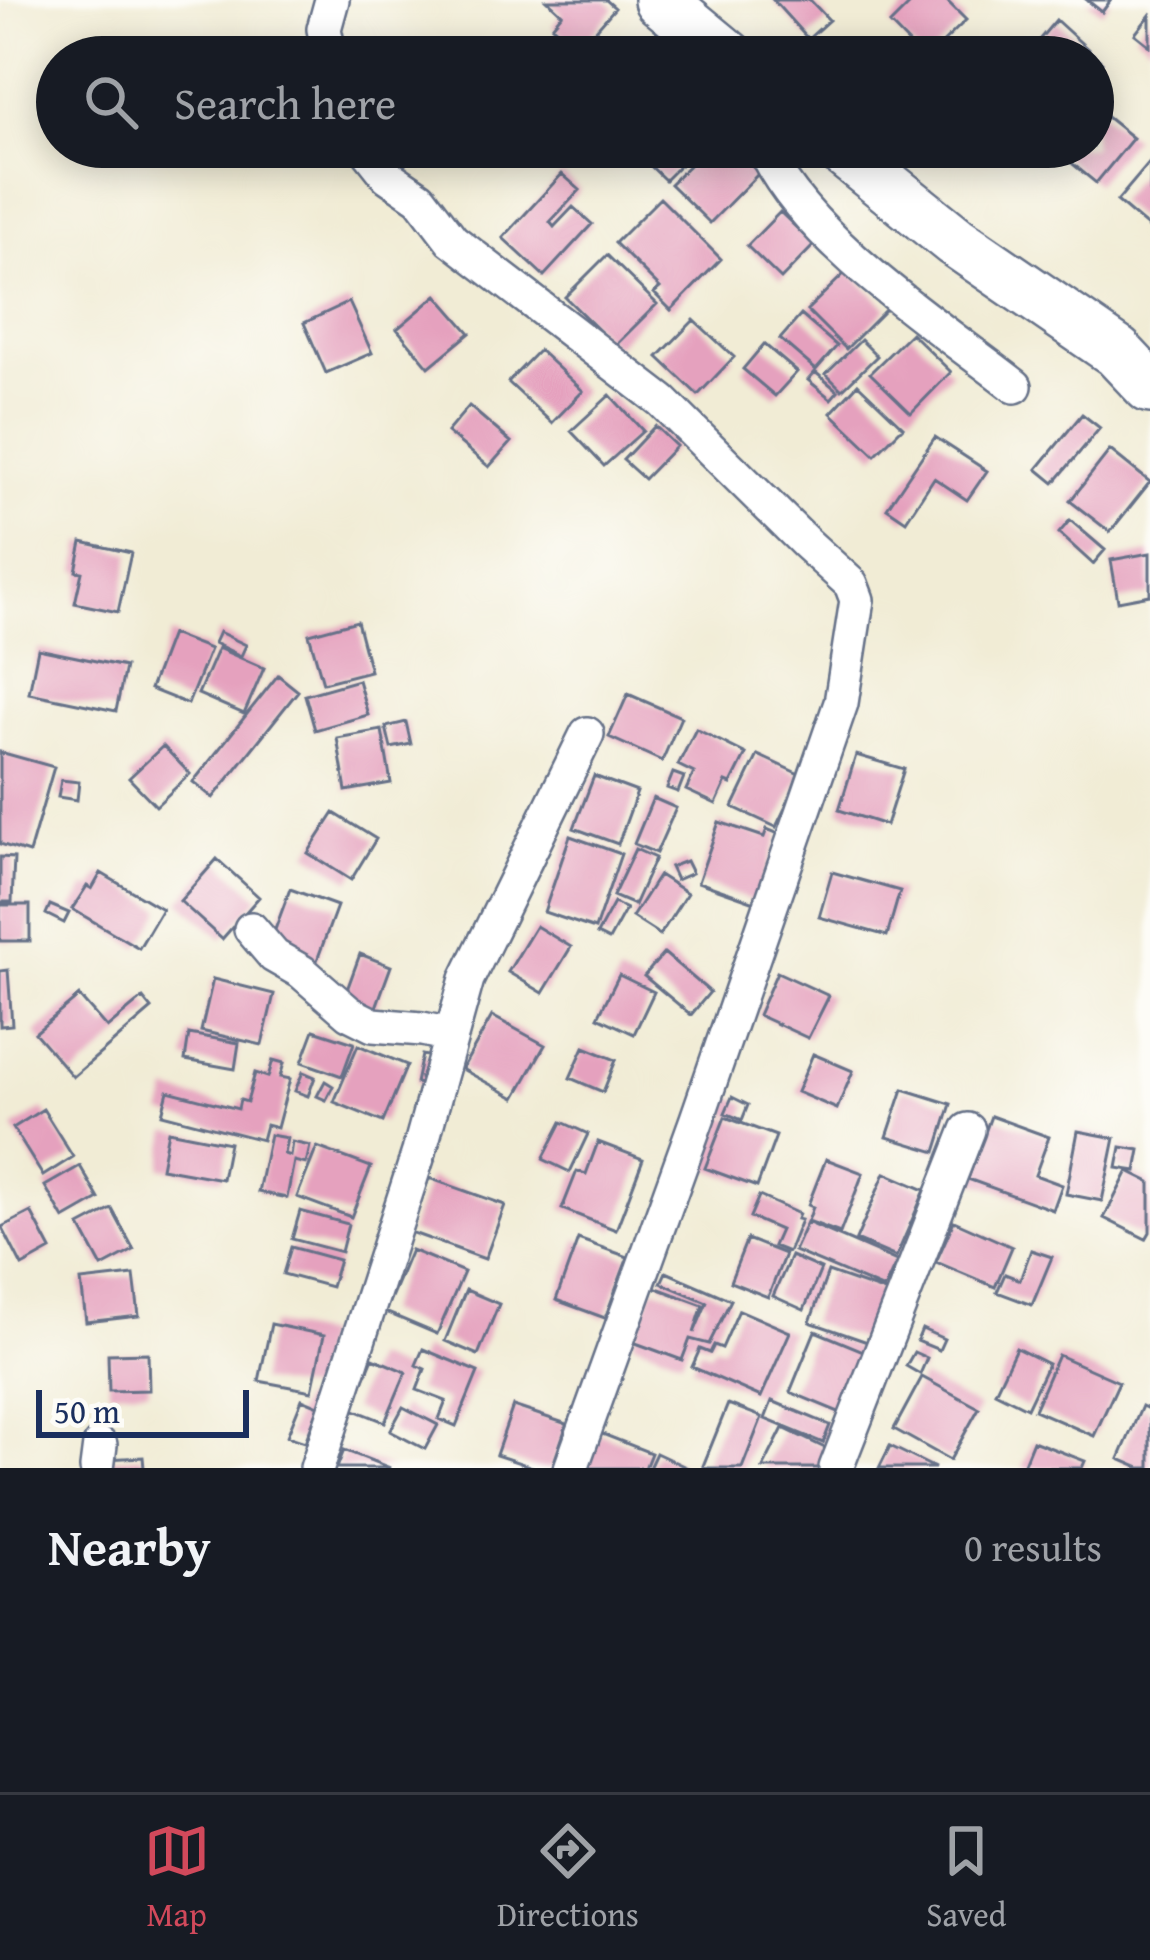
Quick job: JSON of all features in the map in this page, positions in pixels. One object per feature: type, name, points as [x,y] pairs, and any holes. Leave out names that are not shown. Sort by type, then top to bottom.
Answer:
[{"type":"main road","points":[[660,0],[704,36]]},
{"type":"main road","points":[[864,168],[956,241],[1117,352],[1150,387]]},
{"type":"street","points":[[326,36],[332,0]]},
{"type":"street","points":[[382,168],[420,199],[452,240],[662,401],[851,584],[857,600],[841,704],[572,1468]]},
{"type":"street","points":[[774,168],[789,193],[857,263],[1015,386]]},
{"type":"street","points":[[317,1468],[419,1152],[467,980],[587,734]]},
{"type":"street","points":[[250,929],[274,956],[302,972],[349,1013],[373,1025],[451,1035]]},
{"type":"street","points":[[836,1468],[968,1130]]},
{"type":"building","points":[[547,0],[606,0],[615,8],[590,36],[564,36],[552,26],[562,14]]},
{"type":"building","points":[[773,0],[810,0],[829,20],[805,36]]},
{"type":"building","points":[[914,0],[946,0],[966,20],[950,36],[902,36],[890,24]]},
{"type":"building","points":[[1087,0],[1111,0],[1102,12]]},
{"type":"building","points":[[1150,15],[1150,46],[1135,34]]},
{"type":"building","points":[[1056,20],[1074,36],[1042,36]]},
{"type":"building","points":[[1114,123],[1133,138],[1114,161]]},
{"type":"building","points":[[1150,162],[1150,229],[1117,201]]},
{"type":"building","points":[[653,168],[677,168],[665,180]]},
{"type":"building","points":[[686,168],[754,168],[759,173],[710,223],[670,184]]},
{"type":"building","points":[[1078,168],[1108,168],[1096,183]]},
{"type":"building","points":[[562,174],[580,190],[550,222],[554,227],[573,207],[592,224],[544,276],[503,238]]},
{"type":"building","points":[[660,198],[721,259],[671,310],[654,293],[660,288],[615,243]]},
{"type":"building","points":[[780,212],[814,245],[781,279],[747,246]]},
{"type":"building","points":[[607,255],[657,304],[615,346],[565,297]]},
{"type":"building","points":[[848,270],[887,308],[846,349],[807,310]]},
{"type":"building","points":[[437,295],[470,333],[429,367],[397,329]]},
{"type":"building","points":[[349,302],[372,353],[326,373],[304,323]]},
{"type":"building","points":[[801,315],[837,346],[816,370],[780,339]]},
{"type":"building","points":[[694,320],[734,357],[698,395],[658,357]]},
{"type":"building","points":[[911,333],[951,372],[911,413],[870,373]]},
{"type":"building","points":[[861,340],[877,356],[842,390],[826,374]]},
{"type":"building","points":[[764,344],[797,372],[775,396],[743,369]]},
{"type":"building","points":[[539,350],[583,391],[552,423],[508,382]]},
{"type":"building","points":[[815,372],[838,391],[831,399],[808,380]]},
{"type":"building","points":[[858,384],[903,427],[875,455],[831,413]]},
{"type":"building","points":[[610,395],[643,431],[604,466],[571,431]]},
{"type":"building","points":[[469,406],[511,442],[489,467],[447,432]]},
{"type":"building","points":[[1082,414],[1100,428],[1054,483],[1037,469]]},
{"type":"building","points":[[655,426],[676,446],[644,479],[623,460]]},
{"type":"building","points":[[935,437],[987,471],[967,500],[934,478],[906,521],[887,508]]},
{"type":"building","points":[[1110,450],[1150,482],[1110,532],[1070,501]]},
{"type":"building","points":[[1070,520],[1105,550],[1093,564],[1059,533]]},
{"type":"building","points":[[82,542],[131,553],[118,612],[75,603]]},
{"type":"building","points":[[1150,553],[1150,595],[1118,601],[1111,560]]},
{"type":"building","points":[[357,621],[370,671],[323,683],[309,634]]},
{"type":"building","points":[[219,632],[246,645],[241,656],[214,643]]},
{"type":"building","points":[[171,634],[210,649],[188,704],[150,689]]},
{"type":"building","points":[[218,648],[264,668],[244,714],[198,694]]},
{"type":"building","points":[[38,649],[125,667],[116,711],[29,693]]},
{"type":"building","points":[[278,675],[298,691],[213,798],[193,782]]},
{"type":"building","points":[[358,680],[368,715],[315,730],[305,695]]},
{"type":"building","points":[[628,694],[681,717],[662,761],[609,737]]},
{"type":"building","points":[[406,722],[411,744],[391,748],[386,727]]},
{"type":"building","points":[[696,729],[746,754],[716,804],[686,790],[694,773],[678,765]]},
{"type":"building","points":[[382,730],[391,783],[346,791],[337,738]]},
{"type":"building","points":[[163,746],[190,774],[156,806],[129,778]]},
{"type":"building","points":[[0,752],[54,767],[29,853],[0,844]]},
{"type":"building","points":[[758,755],[801,775],[776,827],[733,807]]},
{"type":"building","points":[[856,755],[904,769],[886,825],[839,810]]},
{"type":"building","points":[[673,773],[684,777],[678,792],[667,788]]},
{"type":"building","points":[[594,776],[637,792],[618,844],[574,828]]},
{"type":"building","points":[[61,780],[79,782],[77,800],[58,797]]},
{"type":"building","points":[[653,798],[676,808],[656,853],[634,844]]},
{"type":"building","points":[[334,813],[376,839],[351,880],[308,853]]},
{"type":"building","points":[[719,822],[764,837],[767,829],[779,834],[755,902],[698,882]]},
{"type":"building","points":[[570,836],[621,854],[595,929],[544,912]]},
{"type":"building","points":[[635,849],[655,858],[634,905],[613,896]]},
{"type":"building","points":[[0,857],[14,858],[12,902],[0,902]]},
{"type":"building","points":[[217,859],[259,897],[222,939],[180,901]]},
{"type":"building","points":[[686,861],[692,873],[676,880],[670,867]]},
{"type":"building","points":[[832,872],[900,891],[887,936],[819,917]]},
{"type":"building","points":[[101,873],[162,909],[139,948],[72,909]]},
{"type":"building","points":[[659,875],[687,893],[660,935],[632,917]]},
{"type":"building","points":[[290,889],[337,906],[316,963],[269,946]]},
{"type":"building","points":[[614,903],[626,909],[609,940],[597,934]]},
{"type":"building","points":[[0,905],[30,905],[30,941],[0,941]]},
{"type":"building","points":[[50,905],[69,913],[64,923],[46,914]]},
{"type":"building","points":[[536,926],[571,947],[543,993],[508,972]]},
{"type":"building","points":[[664,953],[710,992],[691,1015],[644,976]]},
{"type":"building","points":[[360,954],[391,966],[375,1010],[344,998]]},
{"type":"building","points":[[8,970],[12,1025],[0,1026],[0,971]]},
{"type":"building","points":[[777,972],[829,996],[808,1038],[758,1015]]},
{"type":"building","points":[[619,975],[654,992],[634,1034],[598,1017]]},
{"type":"building","points":[[213,979],[274,994],[262,1045],[201,1031]]},
{"type":"building","points":[[79,996],[107,1028],[143,998],[152,1009],[73,1077],[35,1033]]},
{"type":"building","points":[[492,1016],[545,1045],[515,1098],[462,1069]]},
{"type":"building","points":[[314,1030],[354,1043],[342,1076],[302,1062]]},
{"type":"building","points":[[189,1034],[239,1043],[235,1069],[185,1060]]},
{"type":"building","points":[[358,1045],[407,1065],[383,1122],[334,1102]]},
{"type":"building","points":[[584,1047],[616,1060],[603,1092],[570,1078]]},
{"type":"building","points":[[813,1054],[853,1071],[837,1109],[797,1092]]},
{"type":"building","points":[[422,1055],[436,1058],[430,1086],[416,1083]]},
{"type":"building","points":[[273,1060],[284,1063],[280,1077],[290,1079],[277,1128],[266,1125],[262,1140],[162,1114],[168,1091],[238,1109],[240,1100],[247,1102],[255,1073],[268,1077]]},
{"type":"building","points":[[303,1072],[315,1077],[308,1096],[295,1091]]},
{"type":"building","points":[[325,1081],[333,1086],[326,1100],[317,1096]]},
{"type":"building","points":[[903,1089],[951,1104],[936,1152],[887,1137]]},
{"type":"building","points":[[732,1097],[748,1105],[742,1120],[725,1113]]},
{"type":"building","points":[[43,1109],[73,1157],[43,1176],[13,1128]]},
{"type":"building","points":[[991,1116],[1049,1137],[1035,1175],[1062,1185],[1053,1210],[968,1179]]},
{"type":"building","points":[[725,1117],[776,1136],[757,1187],[705,1168]]},
{"type":"building","points":[[562,1122],[588,1134],[570,1172],[543,1159]]},
{"type":"building","points":[[168,1131],[229,1143],[222,1179],[161,1168]]},
{"type":"building","points":[[1078,1131],[1115,1138],[1102,1201],[1066,1194]]},
{"type":"building","points":[[270,1135],[287,1138],[284,1154],[290,1156],[292,1142],[310,1146],[306,1164],[294,1161],[287,1198],[258,1192]]},
{"type":"building","points":[[598,1142],[643,1159],[616,1230],[562,1209],[577,1171],[586,1174]]},
{"type":"building","points":[[317,1147],[371,1167],[351,1217],[297,1197]]},
{"type":"building","points":[[1121,1147],[1140,1150],[1136,1171],[1117,1168]]},
{"type":"building","points":[[826,1159],[863,1173],[840,1233],[808,1221],[813,1207],[808,1205]]},
{"type":"building","points":[[80,1166],[99,1199],[64,1219],[45,1186]]},
{"type":"building","points":[[1128,1171],[1150,1182],[1146,1239],[1104,1218]]},
{"type":"building","points":[[885,1173],[925,1190],[896,1257],[856,1240]]},
{"type":"building","points":[[429,1178],[505,1205],[485,1259],[410,1232]]},
{"type":"building","points":[[759,1196],[799,1214],[788,1252],[773,1246],[780,1230],[750,1217]]},
{"type":"building","points":[[112,1209],[134,1250],[102,1267],[80,1226]]},
{"type":"building","points":[[300,1211],[348,1224],[341,1252],[292,1239]]},
{"type":"building","points":[[31,1212],[51,1250],[22,1266],[2,1227]]},
{"type":"building","points":[[954,1221],[1012,1247],[995,1287],[936,1262]]},
{"type":"building","points":[[807,1222],[897,1261],[884,1289],[794,1251]]},
{"type":"building","points":[[578,1239],[628,1257],[605,1318],[556,1300]]},
{"type":"building","points":[[747,1239],[785,1254],[768,1297],[730,1282]]},
{"type":"building","points":[[291,1247],[339,1260],[331,1287],[283,1274]]},
{"type":"building","points":[[411,1250],[464,1272],[437,1334],[385,1312]]},
{"type":"building","points":[[1031,1250],[1052,1257],[1032,1305],[997,1292],[1005,1274],[1020,1280]]},
{"type":"building","points":[[791,1256],[821,1269],[804,1310],[773,1296]]},
{"type":"building","points":[[666,1272],[731,1300],[709,1344],[690,1339],[682,1360],[633,1342],[654,1287],[703,1305],[694,1333],[707,1302],[661,1283]]},
{"type":"building","points":[[828,1272],[894,1295],[876,1345],[810,1322]]},
{"type":"building","points":[[134,1275],[139,1316],[86,1322],[81,1281]]},
{"type":"building","points":[[466,1290],[499,1304],[478,1355],[445,1341]]},
{"type":"building","points":[[739,1310],[790,1332],[761,1397],[692,1367],[700,1349],[710,1353],[714,1345],[722,1348]]},
{"type":"building","points":[[271,1324],[324,1335],[312,1391],[259,1381]]},
{"type":"building","points":[[922,1329],[944,1339],[939,1350],[917,1341]]},
{"type":"building","points":[[815,1331],[866,1352],[841,1413],[790,1392]]},
{"type":"building","points":[[1016,1348],[1048,1364],[1027,1408],[995,1392]]},
{"type":"building","points":[[423,1349],[478,1372],[456,1426],[439,1419],[446,1401],[417,1390],[425,1369],[416,1365]]},
{"type":"building","points":[[914,1352],[927,1358],[920,1374],[906,1366]]},
{"type":"building","points":[[148,1353],[149,1390],[109,1391],[108,1354]]},
{"type":"building","points":[[1058,1355],[1119,1382],[1094,1436],[1034,1410]]},
{"type":"building","points":[[373,1358],[406,1372],[385,1422],[352,1409]]},
{"type":"building","points":[[922,1377],[979,1408],[950,1460],[894,1429]]},
{"type":"building","points":[[302,1399],[319,1406],[305,1442],[287,1436]]},
{"type":"building","points":[[772,1401],[830,1425],[823,1443],[765,1419]]},
{"type":"building","points":[[728,1404],[762,1417],[742,1468],[708,1468],[703,1466]]},
{"type":"building","points":[[513,1406],[567,1424],[552,1468],[535,1468],[496,1455]]},
{"type":"building","points":[[1142,1406],[1150,1410],[1150,1468],[1119,1459]]},
{"type":"building","points":[[403,1407],[438,1425],[425,1449],[390,1431]]},
{"type":"building","points":[[783,1428],[829,1450],[820,1468],[763,1468]]},
{"type":"building","points":[[600,1433],[651,1453],[645,1468],[586,1468]]},
{"type":"building","points":[[1033,1441],[1085,1461],[1082,1468],[1022,1468]]},
{"type":"building","points":[[890,1446],[935,1468],[879,1468]]},
{"type":"building","points":[[344,1450],[390,1468],[337,1468]]},
{"type":"building","points":[[656,1453],[688,1468],[649,1468]]},
{"type":"building","points":[[143,1457],[144,1468],[107,1468],[106,1459]]}]
